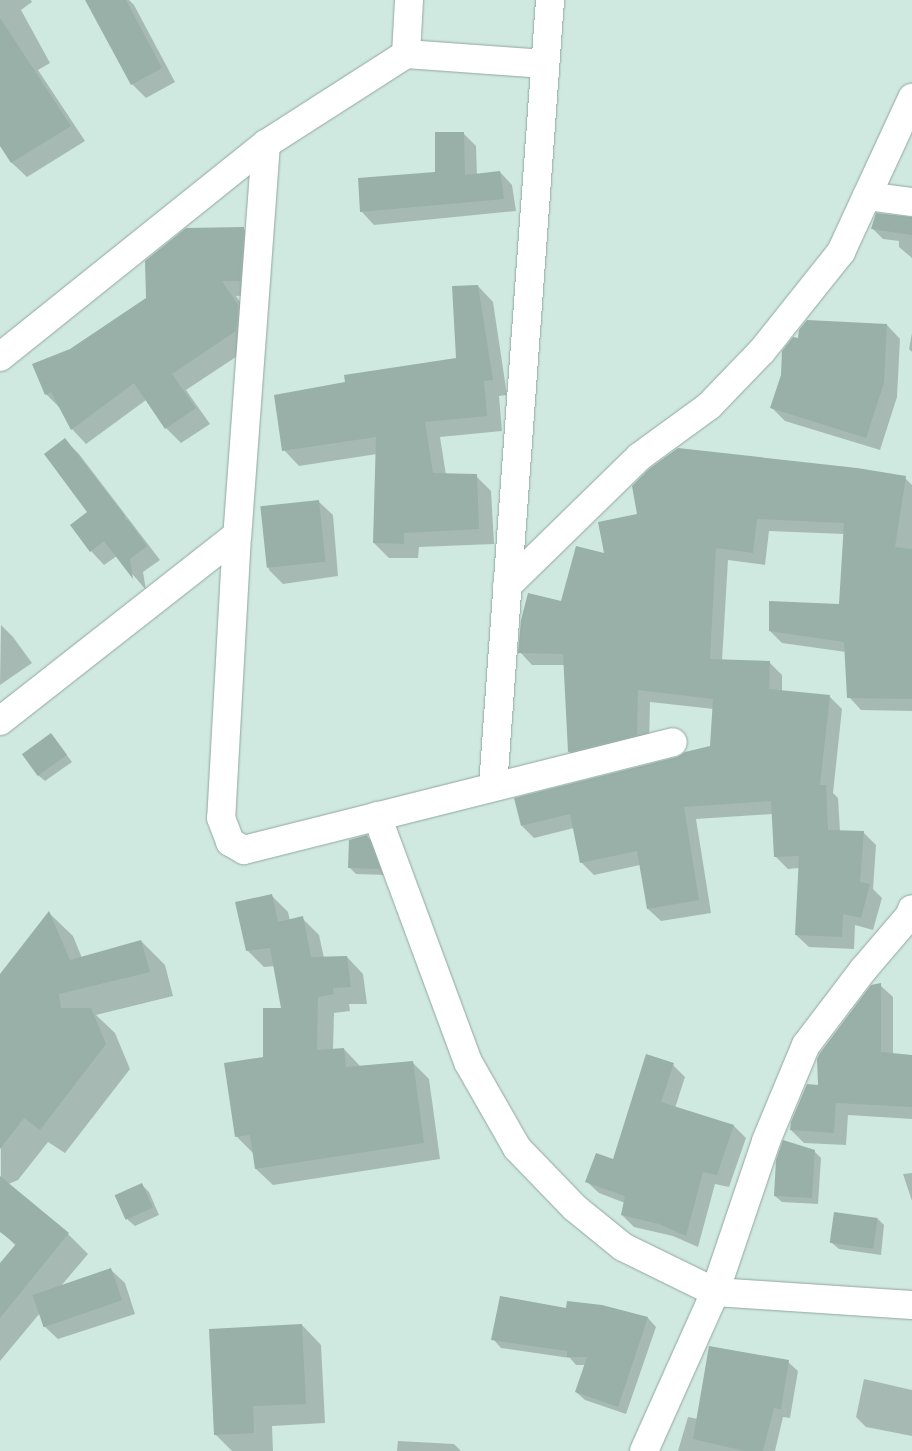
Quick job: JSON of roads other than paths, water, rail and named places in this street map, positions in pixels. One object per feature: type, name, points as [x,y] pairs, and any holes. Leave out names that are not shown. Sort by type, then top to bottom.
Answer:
[{"type":"street","points":[[406,54],[410,0]]},
{"type":"street","points":[[493,786],[550,0]]},
{"type":"street","points":[[0,357],[266,144],[406,54],[545,64]]},
{"type":"street","points":[[507,586],[638,457],[709,406],[762,351],[841,252],[912,98]]},
{"type":"street","points":[[266,144],[237,536],[221,818],[230,842],[244,850],[673,742]]},
{"type":"street","points":[[867,196],[912,202]]},
{"type":"street","points":[[0,720],[237,536]]},
{"type":"street","points":[[377,816],[468,1062],[517,1148],[575,1208],[622,1247],[715,1292],[912,1305]]},
{"type":"street","points":[[644,1451],[715,1292],[766,1141],[806,1045],[863,970],[911,916]]}]
